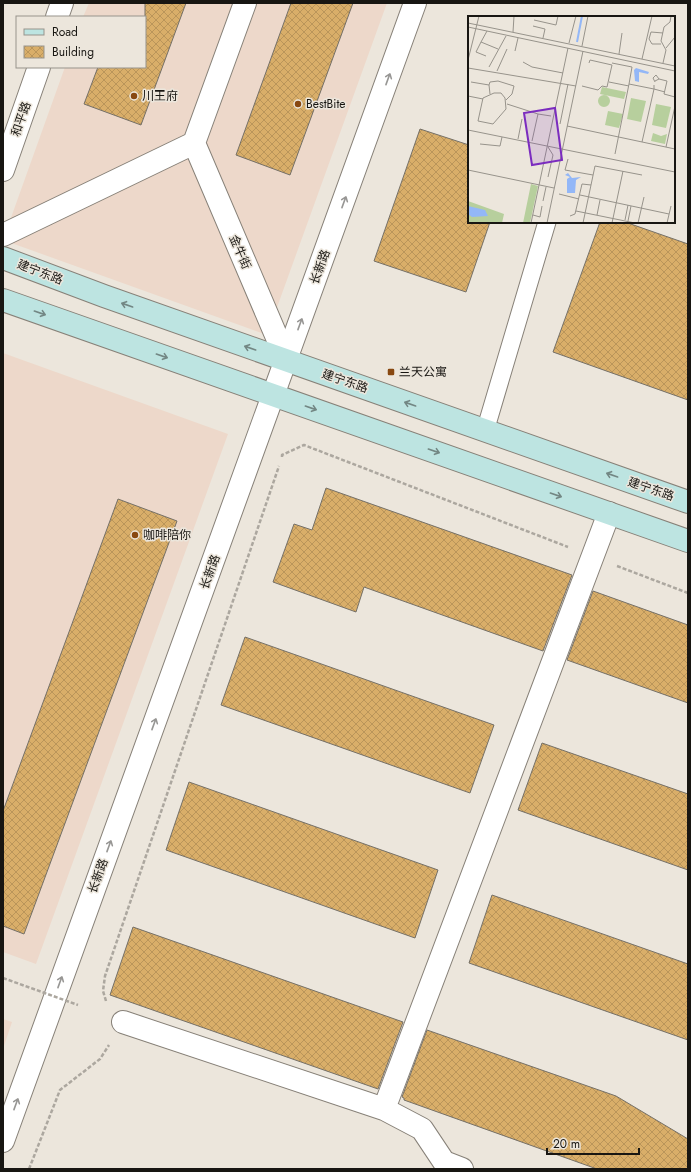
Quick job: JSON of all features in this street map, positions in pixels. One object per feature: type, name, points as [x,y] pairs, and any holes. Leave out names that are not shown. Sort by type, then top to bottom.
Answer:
[{"type":"main road","name":"建宁东路","points":[[3,258],[104,296],[688,502]]},
{"type":"main road","points":[[3,300],[688,541]]},
{"type":"street","points":[[57,16],[62,3]]},
{"type":"street","points":[[3,234],[194,143],[245,3]]},
{"type":"street","name":"长新路","points":[[3,1141],[287,361],[415,3]]},
{"type":"street","name":"和平路","points":[[3,170],[39,68]]},
{"type":"street","name":"金牛街","points":[[194,143],[287,361]]},
{"type":"street","points":[[384,1109],[608,513]]},
{"type":"street","points":[[123,1022],[384,1109],[422,1129],[444,1162],[462,1169]]},
{"type":"lane","points":[[485,430],[547,223]]},
{"type":"path","points":[[30,1169],[60,1090],[100,1059],[123,1022],[104,1000],[105,976],[282,455],[304,445],[688,593]]},
{"type":"path","points":[[3,978],[78,1005]]},
{"type":"shaded area","points":[[89,3],[387,3],[267,335],[3,240],[65,68],[146,68],[146,16],[83,16]]},
{"type":"shaded area","points":[[3,353],[228,434],[36,964],[3,952]]},
{"type":"shaded area","points":[[3,1019],[12,1022],[3,1049]]},
{"type":"building","points":[[145,3],[186,3],[141,125],[84,104],[98,68],[146,68]]},
{"type":"building","points":[[291,3],[353,3],[290,175],[236,155]]},
{"type":"building","points":[[420,129],[468,145],[468,223],[490,223],[466,292],[374,261]]},
{"type":"building","points":[[600,223],[628,223],[688,244],[688,400],[553,352]]},
{"type":"building","points":[[326,488],[572,575],[543,651],[364,587],[356,612],[273,582],[294,524],[312,530]]},
{"type":"building","points":[[118,499],[177,521],[24,934],[3,926],[3,811]]},
{"type":"building","points":[[593,591],[688,625],[688,703],[567,660]]},
{"type":"building","points":[[245,637],[494,725],[470,793],[221,705]]},
{"type":"building","points":[[542,743],[688,794],[688,870],[518,810]]},
{"type":"building","points":[[189,782],[438,870],[415,938],[166,850]]},
{"type":"building","points":[[492,895],[688,964],[688,1040],[469,963]]},
{"type":"building","points":[[133,927],[403,1022],[378,1089],[110,995]]},
{"type":"building","points":[[427,1030],[616,1096],[688,1139],[688,1169],[597,1169],[404,1100],[402,1097]]},
{"type":"place","name":"川王府","points":[[134,96]]},
{"type":"place","name":"BestBite","points":[[298,104]]},
{"type":"place","name":"兰天公寓","points":[[391,372]]},
{"type":"place","name":"咖啡陪你","points":[[135,535]]}]
